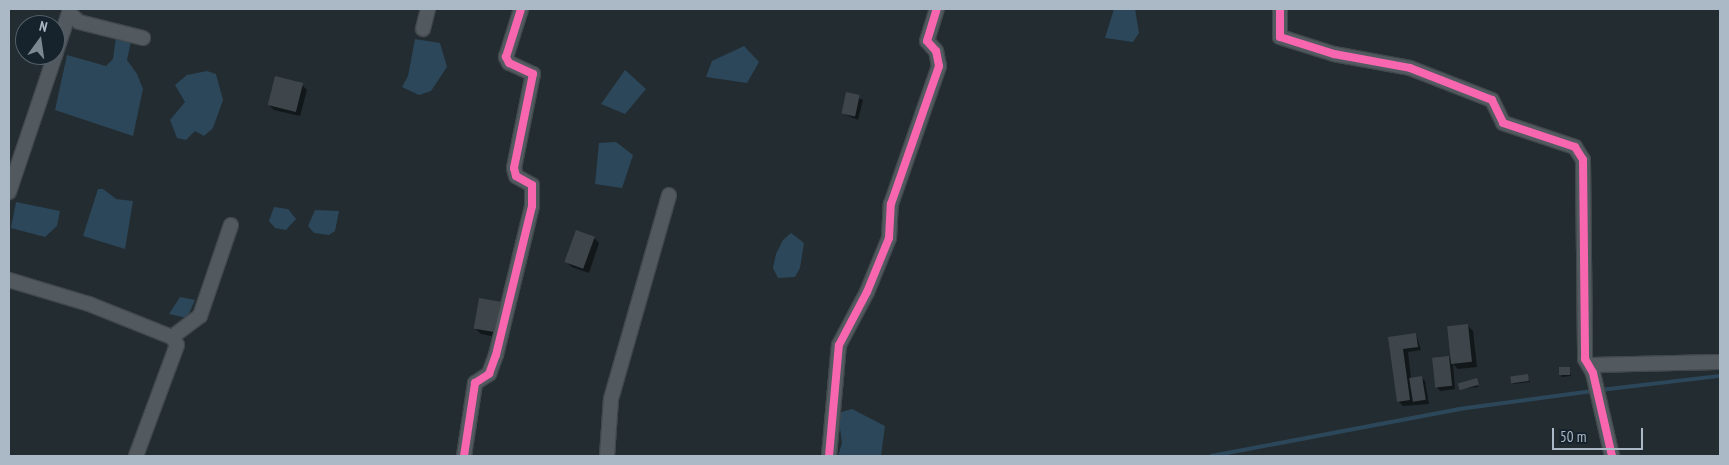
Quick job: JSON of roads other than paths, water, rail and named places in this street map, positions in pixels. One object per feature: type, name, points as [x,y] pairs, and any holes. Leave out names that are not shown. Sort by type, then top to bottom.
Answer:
[{"type":"street","points":[[423,29],[428,9]]},
{"type":"street","points":[[464,456],[475,384],[489,374],[496,355],[532,206],[532,185],[516,176],[514,168],[533,74],[510,63],[506,57],[521,9]]},
{"type":"street","points":[[829,456],[838,345],[866,292],[889,238],[891,204],[939,66],[936,51],[928,41],[937,9]]},
{"type":"street","points":[[1280,9],[1280,37],[1334,54],[1410,68],[1492,100],[1502,123],[1575,148],[1583,160],[1585,359],[1594,372],[1612,456]]},
{"type":"street","points":[[65,24],[69,11],[80,22],[143,38]]},
{"type":"street","points":[[9,192],[52,65]]},
{"type":"street","points":[[607,456],[611,399],[669,195]]},
{"type":"street","points":[[172,337],[200,316],[231,225]]},
{"type":"street","points":[[9,280],[89,304],[172,337],[176,344],[136,456]]},
{"type":"street","points":[[1589,365],[1720,362]]},
{"type":"water","points":[[1114,9],[1135,9],[1139,33],[1133,42],[1105,38]]},
{"type":"water","points":[[116,37],[131,41],[127,60],[137,74],[143,89],[133,136],[55,110],[67,55],[106,66],[113,59]]},
{"type":"water","points":[[415,39],[440,43],[447,67],[431,91],[419,95],[402,87],[408,76]]},
{"type":"water","points":[[744,46],[759,62],[747,83],[706,77],[712,61]]},
{"type":"water","points":[[625,70],[646,89],[625,114],[601,104]]},
{"type":"water","points":[[207,71],[216,74],[223,100],[213,128],[204,136],[195,131],[186,140],[177,138],[170,120],[185,102],[175,85],[187,75]]},
{"type":"water","points":[[616,142],[633,155],[622,188],[595,184],[599,143]]},
{"type":"water","points":[[98,189],[103,189],[116,199],[133,201],[125,249],[83,236]]},
{"type":"water","points":[[16,202],[60,211],[57,226],[45,237],[11,228]]},
{"type":"water","points":[[274,207],[288,209],[296,219],[286,230],[275,228],[269,221]]},
{"type":"water","points":[[315,210],[339,211],[335,231],[329,235],[314,233],[308,226]]},
{"type":"water","points":[[791,233],[804,243],[800,268],[795,277],[778,278],[773,268],[776,254],[783,240]]},
{"type":"water","points":[[180,297],[195,300],[187,318],[169,314]]},
{"type":"water","points":[[852,409],[885,426],[881,456],[838,456],[842,443],[838,413]]},
{"type":"waterway","points":[[1600,390],[1720,376]]},
{"type":"waterway","points":[[1211,456],[1459,409],[1593,391]]}]
